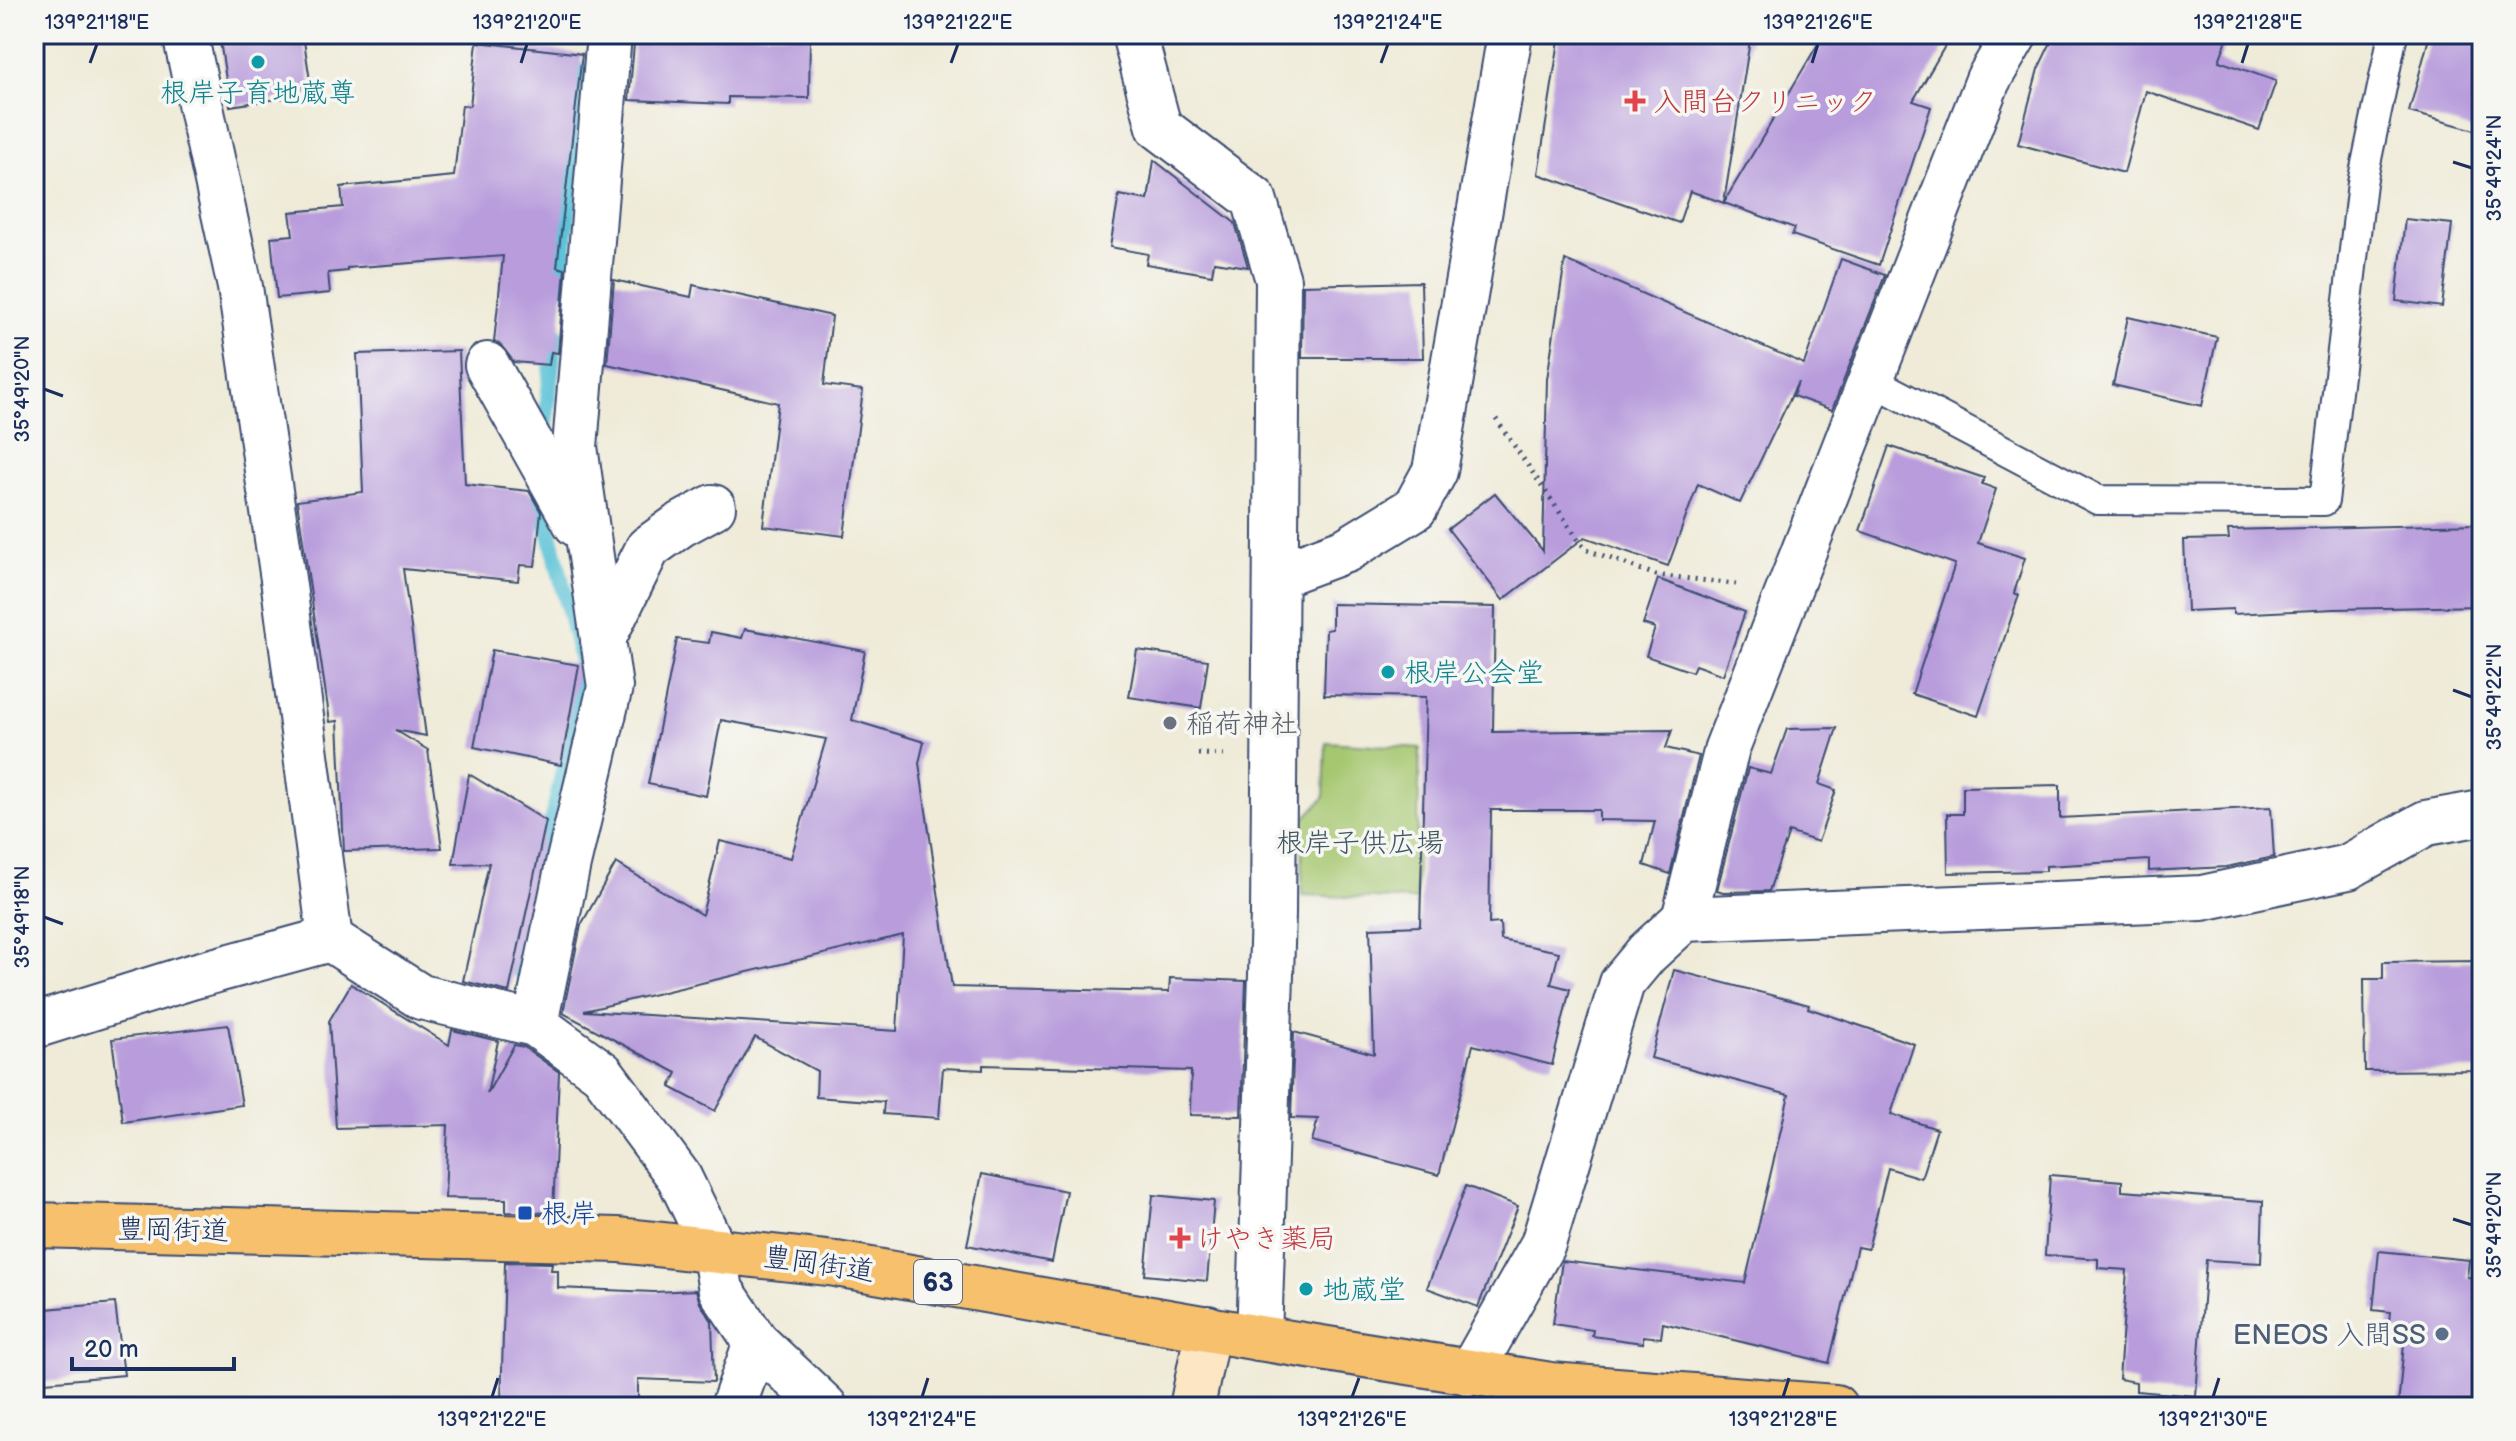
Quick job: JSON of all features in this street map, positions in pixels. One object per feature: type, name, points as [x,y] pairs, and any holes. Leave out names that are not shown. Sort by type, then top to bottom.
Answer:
[{"type":"main road","name":"豊岡街道","points":[[34,1225],[619,1240],[714,1249],[836,1264],[1551,1385],[1835,1407]]},
{"type":"street","points":[[185,34],[240,287],[286,601],[330,939]]},
{"type":"street","points":[[535,1024],[568,864],[610,687],[575,447],[609,34]]},
{"type":"street","points":[[1134,34],[1159,127],[1254,199],[1278,280],[1273,914],[1259,1338]]},
{"type":"street","points":[[1276,576],[1346,550],[1415,508],[1435,471],[1510,34]]},
{"type":"street","points":[[1470,1373],[1543,1244],[1622,983],[1647,953],[1684,919],[1727,748],[1988,80],[2015,34]]},
{"type":"street","points":[[487,365],[589,549]]},
{"type":"street","points":[[603,639],[648,548],[713,507]]},
{"type":"street","points":[[1684,919],[2202,898],[2348,867],[2426,823],[2482,813]]},
{"type":"street","points":[[34,1026],[191,977],[330,939],[421,997],[535,1024],[602,1073],[679,1177],[714,1249],[721,1290],[756,1342],[825,1407]]},
{"type":"street","points":[[1192,1407],[1208,1328]]},
{"type":"street","points":[[733,1407],[756,1342]]},
{"type":"lane","points":[[1871,380],[2098,500],[2324,501],[2362,183],[2393,34]]},
{"type":"path","points":[[1455,359],[1585,549],[1656,575],[1789,590]]},
{"type":"green space","name":"根岸子供広場","points":[[1326,742],[1420,748],[1416,900],[1302,895],[1303,820],[1324,798]]},
{"type":"building","points":[[219,34],[303,34],[312,94],[230,106]]},
{"type":"building","points":[[635,34],[810,34],[809,98],[728,97],[728,104],[629,100]]},
{"type":"building","points":[[1560,34],[1751,34],[1724,202],[1824,34],[1952,34],[1913,101],[1931,107],[1879,265],[1792,235],[1795,228],[1690,191],[1679,223],[1538,174]]},
{"type":"building","points":[[2055,34],[2229,34],[2219,61],[2276,81],[2259,130],[2146,91],[2124,173],[2018,144],[2038,69]]},
{"type":"building","points":[[2430,34],[2459,34],[2482,40],[2482,132],[2409,112]]},
{"type":"building","points":[[477,42],[582,54],[557,267],[565,269],[558,353],[551,352],[549,365],[514,362],[500,344],[494,342],[503,256],[347,268],[347,271],[328,273],[330,293],[277,298],[271,237],[293,235],[290,212],[343,207],[341,187],[454,176],[462,105],[470,106]]},
{"type":"building","points":[[1154,160],[1235,223],[1248,267],[1214,262],[1212,275],[1146,264],[1148,254],[1110,247],[1119,195],[1148,200]]},
{"type":"building","points":[[2405,219],[2452,224],[2442,307],[2396,301]]},
{"type":"building","points":[[1841,259],[1885,275],[1832,410],[1793,396],[1798,382],[1740,503],[1698,484],[1668,566],[1585,537],[1503,600],[1448,529],[1495,493],[1543,551],[1547,379],[1565,260],[1804,364]]},
{"type":"building","points":[[614,280],[691,297],[693,285],[832,316],[824,385],[863,390],[844,536],[763,526],[778,403],[607,364]]},
{"type":"building","points":[[1421,282],[1423,358],[1302,358],[1303,285]]},
{"type":"building","points":[[2128,317],[2217,337],[2202,406],[2113,385]]},
{"type":"building","points":[[459,351],[465,484],[529,491],[541,512],[535,566],[520,565],[518,581],[403,569],[426,736],[395,730],[428,750],[442,848],[344,851],[338,721],[330,722],[297,501],[363,492],[357,354]]},
{"type":"building","points":[[1889,446],[1984,478],[1982,484],[1996,489],[1978,543],[2025,558],[2014,593],[2019,595],[1978,716],[1912,694],[1955,564],[1860,531]]},
{"type":"building","points":[[2479,524],[2479,535],[2482,535],[2482,606],[2233,614],[2233,609],[2187,611],[2184,540],[2229,539],[2228,530]]},
{"type":"building","points":[[1658,579],[1745,612],[1723,675],[1695,665],[1692,672],[1646,656],[1655,628],[1643,624]]},
{"type":"building","points":[[1332,604],[1495,607],[1493,732],[1672,730],[1666,748],[1699,756],[1670,874],[1644,865],[1655,821],[1599,820],[1599,810],[1491,810],[1489,924],[1500,923],[1501,940],[1559,952],[1551,984],[1570,989],[1552,1065],[1473,1045],[1439,1175],[1312,1141],[1318,1119],[1291,1118],[1294,1032],[1374,1054],[1370,928],[1420,926],[1426,697],[1324,695],[1326,630],[1332,629]]},
{"type":"building","points":[[745,629],[865,651],[852,720],[924,742],[919,763],[952,987],[1169,992],[1170,978],[1246,981],[1241,1116],[1190,1115],[1191,1071],[983,1065],[983,1070],[943,1068],[939,1118],[883,1114],[884,1102],[816,1097],[817,1071],[755,1037],[715,1111],[670,1087],[677,1073],[563,1013],[581,925],[616,863],[702,915],[720,841],[791,858],[826,739],[721,720],[706,796],[648,784],[677,639],[709,643],[711,632],[742,638]],"holes":[[[903,935],[897,1031],[584,1011]]]},
{"type":"building","points":[[492,650],[579,665],[561,765],[474,747]]},
{"type":"building","points":[[1137,650],[1208,660],[1201,708],[1129,697]]},
{"type":"building","points":[[1837,728],[1819,784],[1836,790],[1818,842],[1789,832],[1769,891],[1717,890],[1748,768],[1771,774],[1787,729]]},
{"type":"building","points":[[469,774],[546,821],[509,992],[463,981],[489,863],[453,864]]},
{"type":"building","points":[[2060,785],[2060,818],[2271,807],[2274,857],[2226,867],[2149,871],[2149,860],[2046,866],[2046,871],[1948,873],[1947,814],[1963,814],[1963,787]]},
{"type":"building","points":[[2482,961],[2482,1070],[2365,1071],[2364,979],[2383,979],[2383,962]]},
{"type":"building","points":[[1674,970],[1809,1005],[1808,1008],[1914,1044],[1891,1114],[1937,1129],[1921,1178],[1888,1168],[1868,1249],[1857,1247],[1829,1363],[1663,1323],[1661,1338],[1643,1336],[1643,1343],[1592,1336],[1593,1330],[1553,1324],[1562,1261],[1745,1283],[1789,1095],[1651,1058]]},
{"type":"building","points":[[351,984],[449,1045],[452,1030],[498,1041],[487,1094],[514,1045],[524,1047],[559,1072],[553,1213],[506,1212],[506,1199],[445,1198],[448,1125],[336,1128],[329,1021]]},
{"type":"building","points":[[228,1025],[242,1105],[123,1122],[112,1039]]},
{"type":"building","points":[[982,1174],[1066,1191],[1052,1262],[967,1245]]},
{"type":"building","points":[[2050,1175],[2122,1181],[2122,1191],[2263,1201],[2261,1263],[2206,1260],[2196,1396],[2136,1391],[2136,1382],[2119,1379],[2127,1270],[2098,1268],[2098,1259],[2045,1255]]},
{"type":"building","points":[[1466,1186],[1518,1206],[1478,1307],[1427,1288]]},
{"type":"building","name":"けやき薬局","points":[[1153,1195],[1214,1201],[1207,1281],[1145,1275]]},
{"type":"building","points":[[2379,1251],[2469,1260],[2467,1277],[2482,1278],[2482,1407],[2398,1407],[2405,1333],[2388,1331],[2390,1312],[2373,1310]]},
{"type":"building","points":[[505,1262],[552,1263],[551,1270],[558,1270],[558,1288],[654,1292],[696,1290],[700,1303],[712,1321],[714,1382],[638,1379],[638,1407],[501,1407]]},
{"type":"building","points":[[115,1303],[124,1375],[34,1383],[34,1310]]},
{"type":"waterway","points":[[560,287],[584,71]]},
{"type":"waterway","points":[[543,446],[555,334]]},
{"type":"waterway","points":[[520,971],[584,672],[540,493]]},
{"type":"place","name":"根岸子育地蔵尊","points":[[258,62]]},
{"type":"place","name":"入間台クリニック","points":[[1635,101]]},
{"type":"place","name":"根岸公会堂","points":[[1388,672]]},
{"type":"place","name":"稲荷神社","points":[[1170,723]]},
{"type":"place","name":"根岸","points":[[525,1213]]},
{"type":"place","name":"けやき薬局","points":[[1180,1238]]},
{"type":"place","name":"地蔵堂","points":[[1306,1289]]},
{"type":"place","name":"ENEOS 入間SS","points":[[2442,1334]]}]
